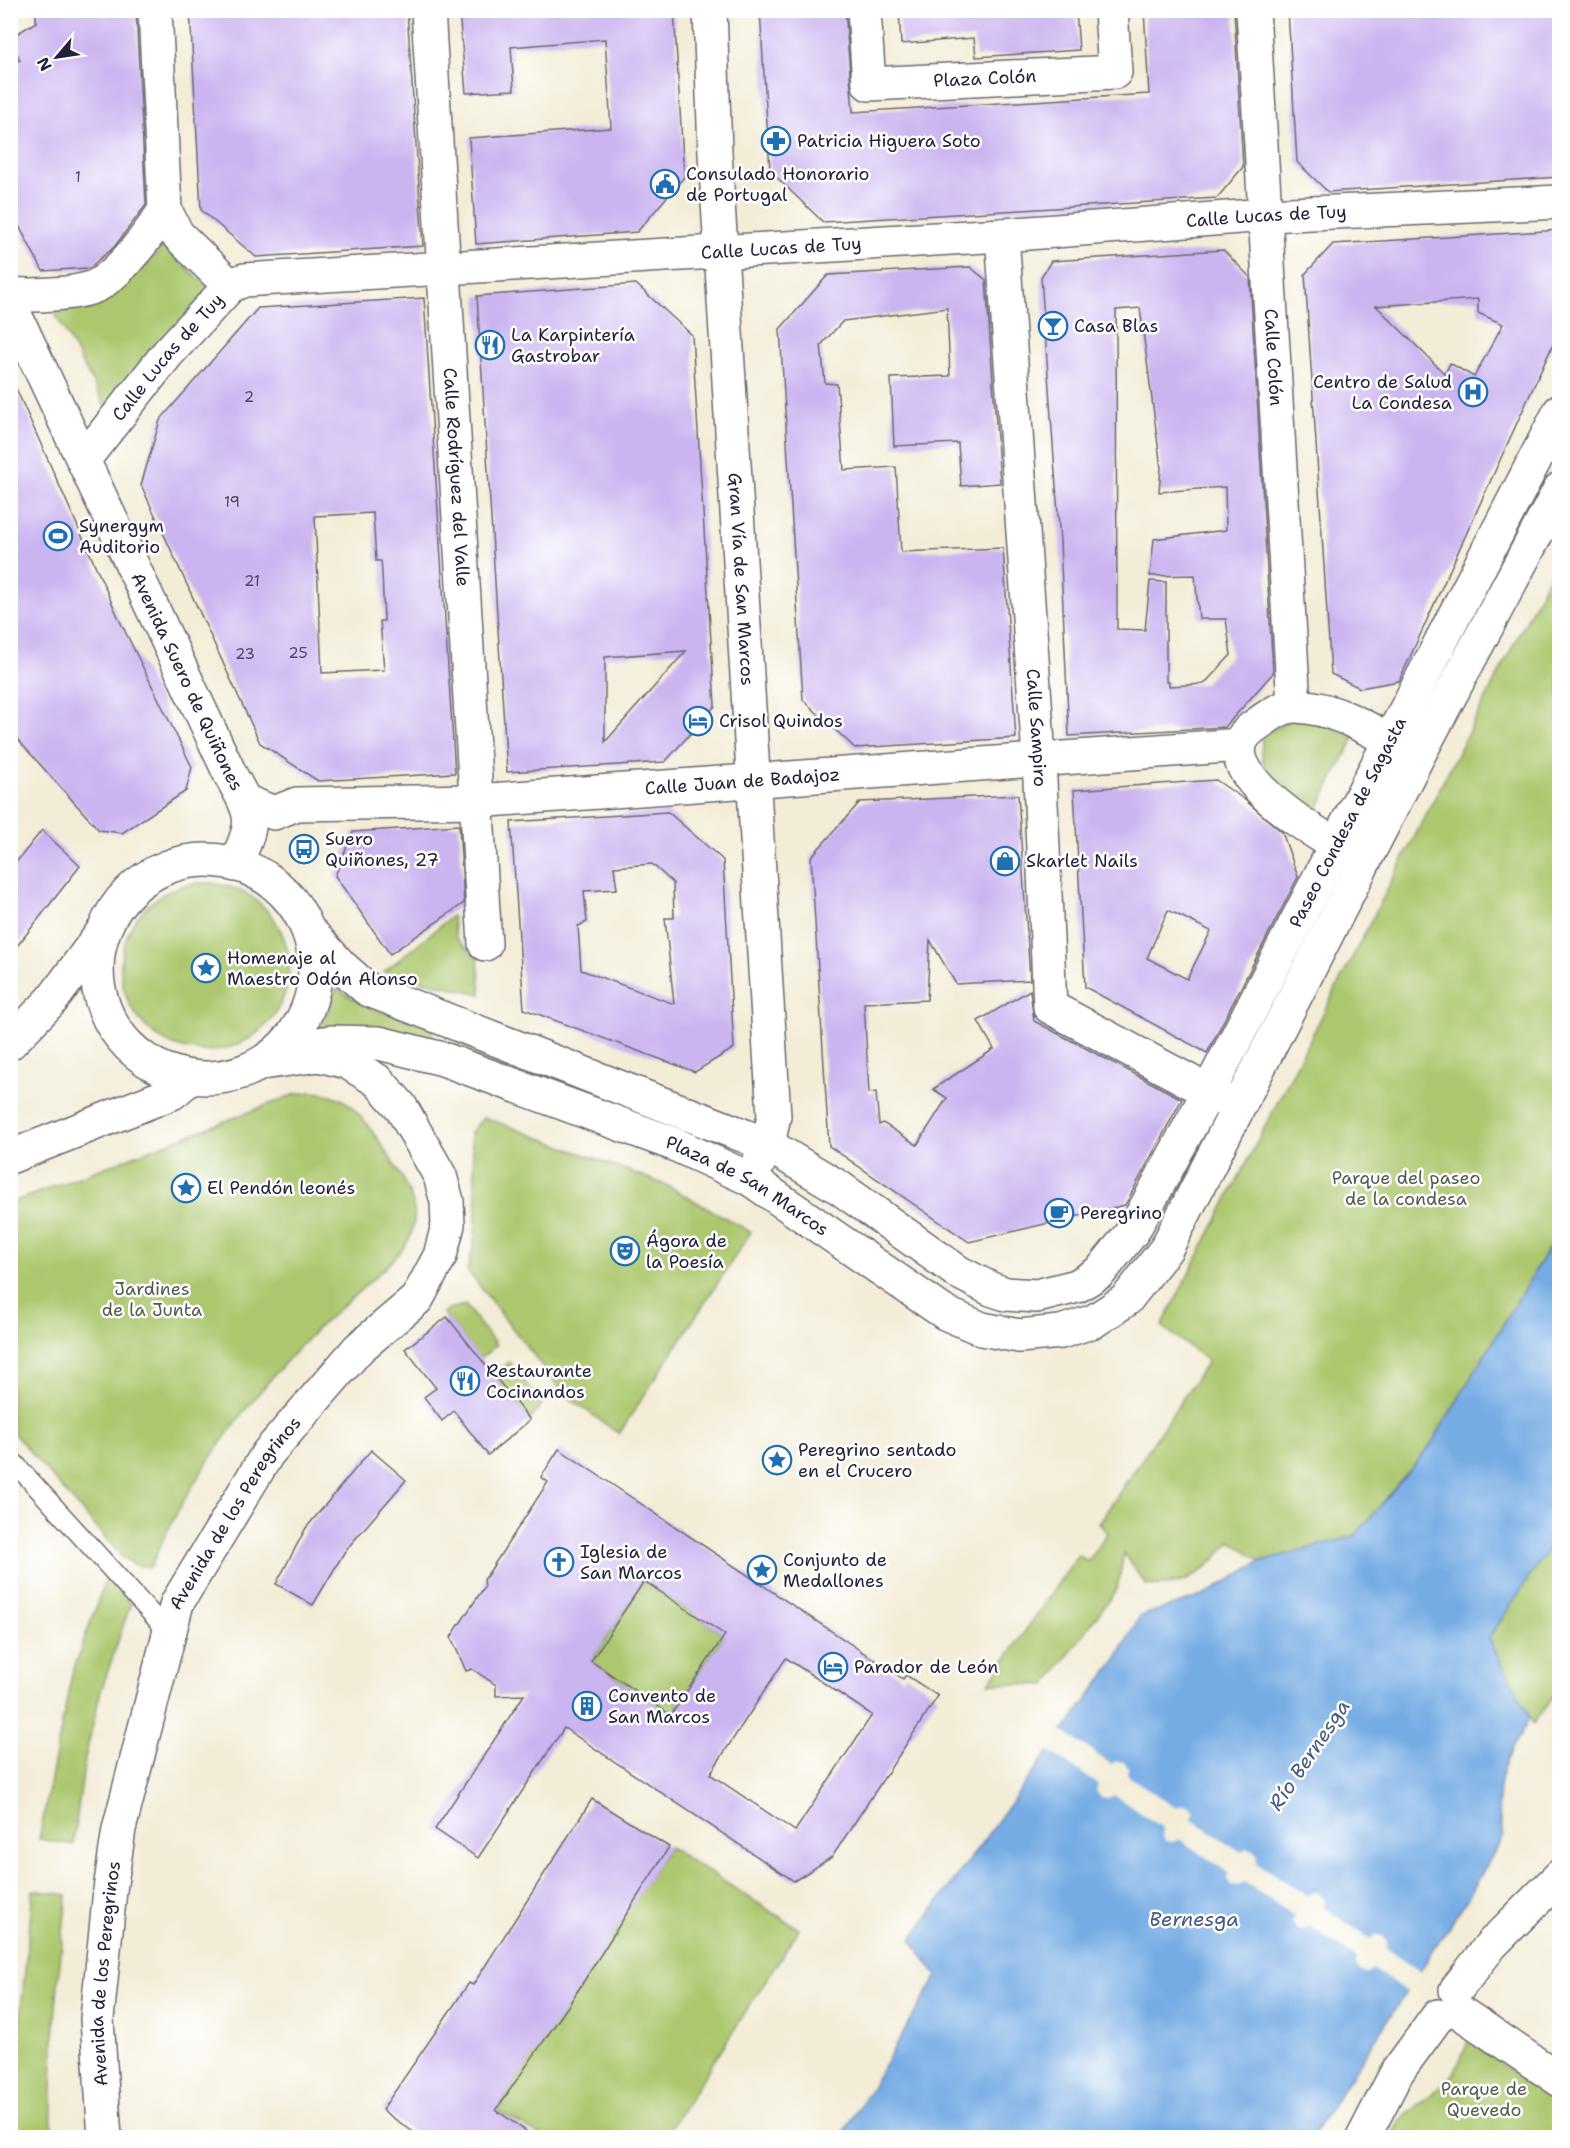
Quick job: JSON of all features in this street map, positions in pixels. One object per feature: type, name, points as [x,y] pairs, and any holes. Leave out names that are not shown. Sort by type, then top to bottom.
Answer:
[{"type":"street","points":[[155,10],[165,210],[177,234],[230,286]]},
{"type":"street","name":"Calle Rodríguez del Valle","points":[[428,10],[485,944]]},
{"type":"street","name":"Gran Vía de San Marcos","points":[[710,10],[715,153],[723,252],[774,1116],[768,1145],[750,1179]]},
{"type":"street","name":"Plaza Colón","points":[[864,10],[869,84],[1115,72],[1111,10]]},
{"type":"street","name":"Calle Colón","points":[[1253,10],[1294,705]]},
{"type":"street","name":"Calle Lucas de Tuy","points":[[84,459],[168,353],[230,286],[244,280],[443,266],[1002,235],[1266,215],[1560,202]]},
{"type":"street","points":[[10,294],[37,296],[100,284],[134,251],[165,210]]},
{"type":"street","name":"Calle Sampiro","points":[[1002,235],[1039,758],[1050,1006],[1239,1108]]},
{"type":"street","name":"Avenida Suero de Quiñones","points":[[10,304],[231,776],[260,807]]},
{"type":"street","name":"Paseo Condesa de Sagasta","points":[[1133,1231],[1209,1091],[1560,411]]},
{"type":"street","name":"Paseo Condesa de Sagasta","points":[[1166,1249],[1418,756],[1560,489]]},
{"type":"street","points":[[1364,861],[1335,846],[1279,808],[1251,780],[1242,762],[1240,745],[1248,730],[1268,716],[1294,705],[1330,713],[1418,756]]},
{"type":"street","name":"Calle Juan de Badajoz","points":[[260,807],[297,804],[476,801],[1240,745]]},
{"type":"street","points":[[237,865],[259,850],[260,807]]},
{"type":"street","points":[[10,1043],[52,1000],[101,934],[112,911],[125,895],[147,877],[170,867],[196,860],[237,865],[277,884],[299,909],[313,935],[315,966],[312,996],[301,1024],[272,1056],[215,1078],[190,1078],[157,1069],[129,1050],[109,1022],[98,989],[101,934]]},
{"type":"street","name":"Plaza de San Marcos","points":[[313,935],[341,966],[367,989],[768,1145],[840,1188],[958,1272],[1006,1294],[1037,1296],[1077,1286],[1100,1272],[1133,1231]]},
{"type":"street","name":"Plaza de San Marcos","points":[[272,1056],[331,1042],[379,1043],[443,1059],[675,1144],[750,1179],[945,1313],[982,1329],[1019,1336],[1061,1332],[1094,1321],[1126,1300],[1166,1249]]},
{"type":"street","name":"Avenida de los Peregrinos","points":[[105,2138],[97,2019],[110,1890],[119,1829],[177,1604],[268,1453],[359,1348],[417,1299],[440,1256],[448,1225],[447,1201],[441,1176],[400,1107],[378,1081],[347,1062],[319,1055],[272,1056]]},
{"type":"street","points":[[10,1157],[171,1093],[190,1078]]},
{"type":"street","points":[[1363,2138],[1397,2072],[1451,2006],[1491,1945],[1560,1876]]},
{"type":"street","points":[[1451,2006],[1560,2080]]},
{"type":"lane","points":[[10,1458],[169,1633]]},
{"type":"green space","points":[[162,246],[210,288],[108,411],[50,304],[113,288],[139,272]]},
{"type":"green space","name":"Parque del paseo de la condesa","points":[[1559,557],[1559,1231],[1430,1446],[1355,1536],[1261,1561],[1231,1541],[1213,1561],[1194,1576],[1173,1584],[1161,1585],[1146,1585],[1124,1553],[1117,1589],[1046,1685],[989,1683],[1078,1555],[1088,1561],[1107,1533],[1099,1523],[1208,1361],[1162,1326]]},
{"type":"green space","points":[[1303,713],[1354,738],[1315,814],[1274,782],[1263,762],[1261,749],[1263,735]]},
{"type":"green space","points":[[205,883],[221,884],[237,889],[265,907],[283,935],[288,951],[288,983],[283,999],[265,1027],[237,1045],[221,1050],[205,1051],[189,1050],[173,1045],[145,1027],[127,999],[122,983],[121,967],[122,951],[127,935],[145,907],[173,889],[189,884]]},
{"type":"green space","points":[[452,916],[456,938],[478,959],[481,994],[384,972]]},
{"type":"green space","points":[[336,989],[374,1009],[434,1027],[431,1040],[321,1028]]},
{"type":"green space","points":[[459,1037],[708,1130],[703,1144],[454,1050]]},
{"type":"green space","name":"Jardines de la Junta","points":[[312,1092],[330,1095],[346,1102],[374,1134],[395,1165],[413,1204],[414,1222],[411,1235],[393,1260],[290,1357],[243,1413],[182,1503],[150,1568],[133,1564],[122,1557],[11,1430],[11,1203],[296,1094]]},
{"type":"green space","points":[[484,1117],[666,1185],[751,1232],[619,1434],[564,1394],[467,1270],[475,1236],[476,1219],[471,1132]]},
{"type":"green space","points":[[465,1305],[496,1345],[480,1359],[443,1313],[448,1309]]},
{"type":"green space","points":[[509,1362],[542,1404],[530,1420],[494,1375]]},
{"type":"green space","points":[[1559,1533],[1559,1688],[1533,1724],[1489,1638]]},
{"type":"green space","points":[[106,1578],[131,1603],[100,1694],[85,1758],[73,1845],[39,1839],[72,1674]]},
{"type":"green space","points":[[644,1581],[725,1635],[671,1715],[591,1661]]},
{"type":"green space","points":[[669,1847],[799,1929],[665,2137],[543,2137],[496,2110]]},
{"type":"green space","points":[[33,1890],[67,1895],[53,2046],[52,2137],[11,2137],[11,2112]]},
{"type":"green space","name":"Parque de Quevedo","points":[[1469,2041],[1559,2104],[1559,2137],[1391,2137],[1399,2122],[1453,2075]]},
{"type":"water","name":"Bernesga","points":[[1559,1231],[1559,1533],[1489,1638],[1530,1717],[1507,1760],[1499,1787],[1498,1802],[1504,1836],[1467,1899],[1315,2132],[1310,2138],[841,2138],[937,1976],[911,1939],[1116,1660],[1140,1616],[1205,1595],[1261,1561],[1355,1536],[1430,1446]]},
{"type":"pier","points":[[1060,1730],[1111,1764],[1117,1761],[1124,1762],[1128,1768],[1127,1775],[1176,1808],[1182,1805],[1190,1806],[1194,1812],[1192,1819],[1241,1852],[1247,1848],[1254,1850],[1258,1855],[1257,1863],[1307,1896],[1313,1892],[1320,1893],[1324,1899],[1323,1907],[1370,1939],[1376,1935],[1383,1936],[1387,1942],[1386,1949],[1421,1973],[1424,1970],[1407,1996],[1408,1992],[1373,1969],[1367,1973],[1360,1971],[1356,1966],[1357,1958],[1310,1926],[1304,1930],[1297,1929],[1292,1923],[1294,1916],[1244,1882],[1238,1886],[1231,1885],[1227,1879],[1228,1872],[1179,1839],[1173,1842],[1166,1841],[1162,1835],[1163,1828],[1114,1795],[1108,1798],[1101,1797],[1096,1791],[1098,1784],[1046,1749]]},
{"type":"building","points":[[36,10],[136,10],[146,205],[114,247],[89,268],[43,271],[10,209],[10,65],[20,60],[10,38],[36,22]]},
{"type":"building","points":[[190,10],[407,10],[423,246],[256,257],[201,210]]},
{"type":"building","points":[[459,10],[674,10],[684,177],[637,232],[476,244],[469,138],[611,128],[605,39],[511,47],[514,90],[466,93]]},
{"type":"building","points":[[760,10],[845,10],[853,112],[1149,94],[1144,10],[1234,10],[1243,167],[1217,198],[823,222],[770,171]]},
{"type":"building","points":[[899,10],[1076,10],[1079,50],[976,57],[974,38],[901,44]]},
{"type":"building","points":[[1288,10],[1560,10],[1560,177],[1328,192],[1297,162]]},
{"type":"building","points":[[1560,230],[1560,329],[1399,681],[1360,688],[1331,674],[1305,274],[1333,244]],"holes":[[[1478,299],[1478,313],[1503,324],[1474,377],[1450,363],[1445,374],[1376,306]]]},
{"type":"building","points":[[1223,250],[1250,277],[1273,673],[1225,727],[1069,736],[1060,542],[1041,277],[1051,261]],"holes":[[[1140,308],[1161,468],[1159,492],[1225,487],[1226,530],[1154,539],[1150,576],[1195,575],[1199,619],[1226,619],[1231,655],[1204,684],[1169,686],[1169,682],[1166,682],[1166,582],[1150,581],[1145,630],[1117,629],[1116,310]]]},
{"type":"building","points":[[970,267],[986,280],[1000,483],[961,486],[958,443],[894,446],[891,378],[950,376],[947,308],[843,321],[821,345],[825,383],[837,384],[844,470],[896,467],[901,552],[1003,548],[1016,738],[855,748],[803,700],[780,329],[828,275]]},
{"type":"building","points":[[636,284],[692,335],[715,706],[665,762],[507,772],[477,296]],"holes":[[[686,651],[605,742],[605,657]]]},
{"type":"building","points":[[424,298],[455,773],[318,781],[260,743],[141,485],[160,420],[258,308]],"holes":[[[373,513],[376,561],[381,561],[382,572],[384,621],[380,621],[384,670],[322,673],[315,516]]]},
{"type":"building","points":[[10,375],[120,621],[192,767],[186,791],[122,833],[99,830],[10,731]]},
{"type":"building","points":[[1216,780],[1245,800],[1282,832],[1298,877],[1207,1053],[1085,987],[1074,790]],"holes":[[[1168,910],[1211,931],[1187,979],[1147,958]]]},
{"type":"building","points":[[1018,795],[1030,980],[956,984],[930,940],[927,1000],[864,1003],[869,1093],[876,1092],[879,1125],[883,1123],[917,1145],[947,1098],[933,1089],[994,1049],[978,1021],[1030,990],[1034,1021],[1182,1099],[1125,1205],[969,1242],[829,1146],[811,857],[860,802]]},
{"type":"building","points":[[668,812],[723,860],[734,1048],[695,1072],[524,1009],[511,822]],"holes":[[[652,864],[673,883],[674,918],[665,918],[674,1004],[581,970],[578,926],[587,922],[584,891],[617,889],[614,867]]]},
{"type":"building","points":[[459,825],[464,903],[390,954],[335,876],[353,832]]},
{"type":"building","points":[[42,830],[80,866],[10,955],[10,870]]},
{"type":"building","name":"Restaurante Cocinandos","points":[[447,1317],[530,1420],[488,1455],[454,1411],[442,1421],[424,1397],[436,1388],[405,1349]]},
{"type":"building","name":"Convento de San Marcos","points":[[559,1449],[903,1679],[906,1675],[938,1696],[832,1857],[794,1881],[564,1728],[478,1858],[435,1829],[524,1695],[496,1696],[496,1685],[472,1669],[466,1671],[451,1637],[485,1586],[484,1580],[548,1482],[541,1477]],"holes":[[[644,1581],[725,1635],[671,1715],[591,1661]],[[786,1658],[872,1715],[795,1831],[710,1774]]]},
{"type":"building","points":[[371,1450],[406,1480],[345,1551],[313,1605],[276,1584],[306,1528]]},
{"type":"building","points":[[592,1799],[669,1847],[568,2006],[496,2110],[536,2138],[422,2138],[382,2110],[469,1983],[473,1985]]},
{"type":"place","name":"Patricia Higuera Soto","points":[[776,141]]},
{"type":"place","name":"Consulado Honorario de Portugal","points":[[665,184]]},
{"type":"place","name":"Casa Blas","points":[[1053,326]]},
{"type":"place","name":"La Karpintería Gastrobar","points":[[490,345]]},
{"type":"place","name":"Centro de Salud La Condesa","points":[[1473,392]]},
{"type":"place","name":"Synergym Auditorio","points":[[58,536]]},
{"type":"place","name":"Crisol Quindos","points":[[698,721]]},
{"type":"place","name":"Suero Quiñones, 27","points":[[304,849]]},
{"type":"place","name":"Skarlet Nails","points":[[1005,861]]},
{"type":"place","name":"Homenaje al Maestro Odón Alonso","points":[[206,968]]},
{"type":"place","name":"El Pendón leonés","points":[[186,1188]]},
{"type":"place","name":"Peregrino","points":[[1059,1213]]},
{"type":"place","name":"Ágora de la Poesía","points":[[625,1251]]},
{"type":"place","name":"Restaurante Cocinandos","points":[[465,1381]]},
{"type":"place","name":"Peregrino sentado en el Crucero","points":[[777,1460]]},
{"type":"place","name":"Iglesia de San Marcos","points":[[559,1562]]},
{"type":"place","name":"Conjunto de Medallones","points":[[762,1570]]},
{"type":"place","name":"Parador de León","points":[[833,1667]]},
{"type":"place","name":"Convento de San Marcos","points":[[587,1706]]},
{"type":"water label","name":"Río Bernesga","points":[[1309,1755]]}]
